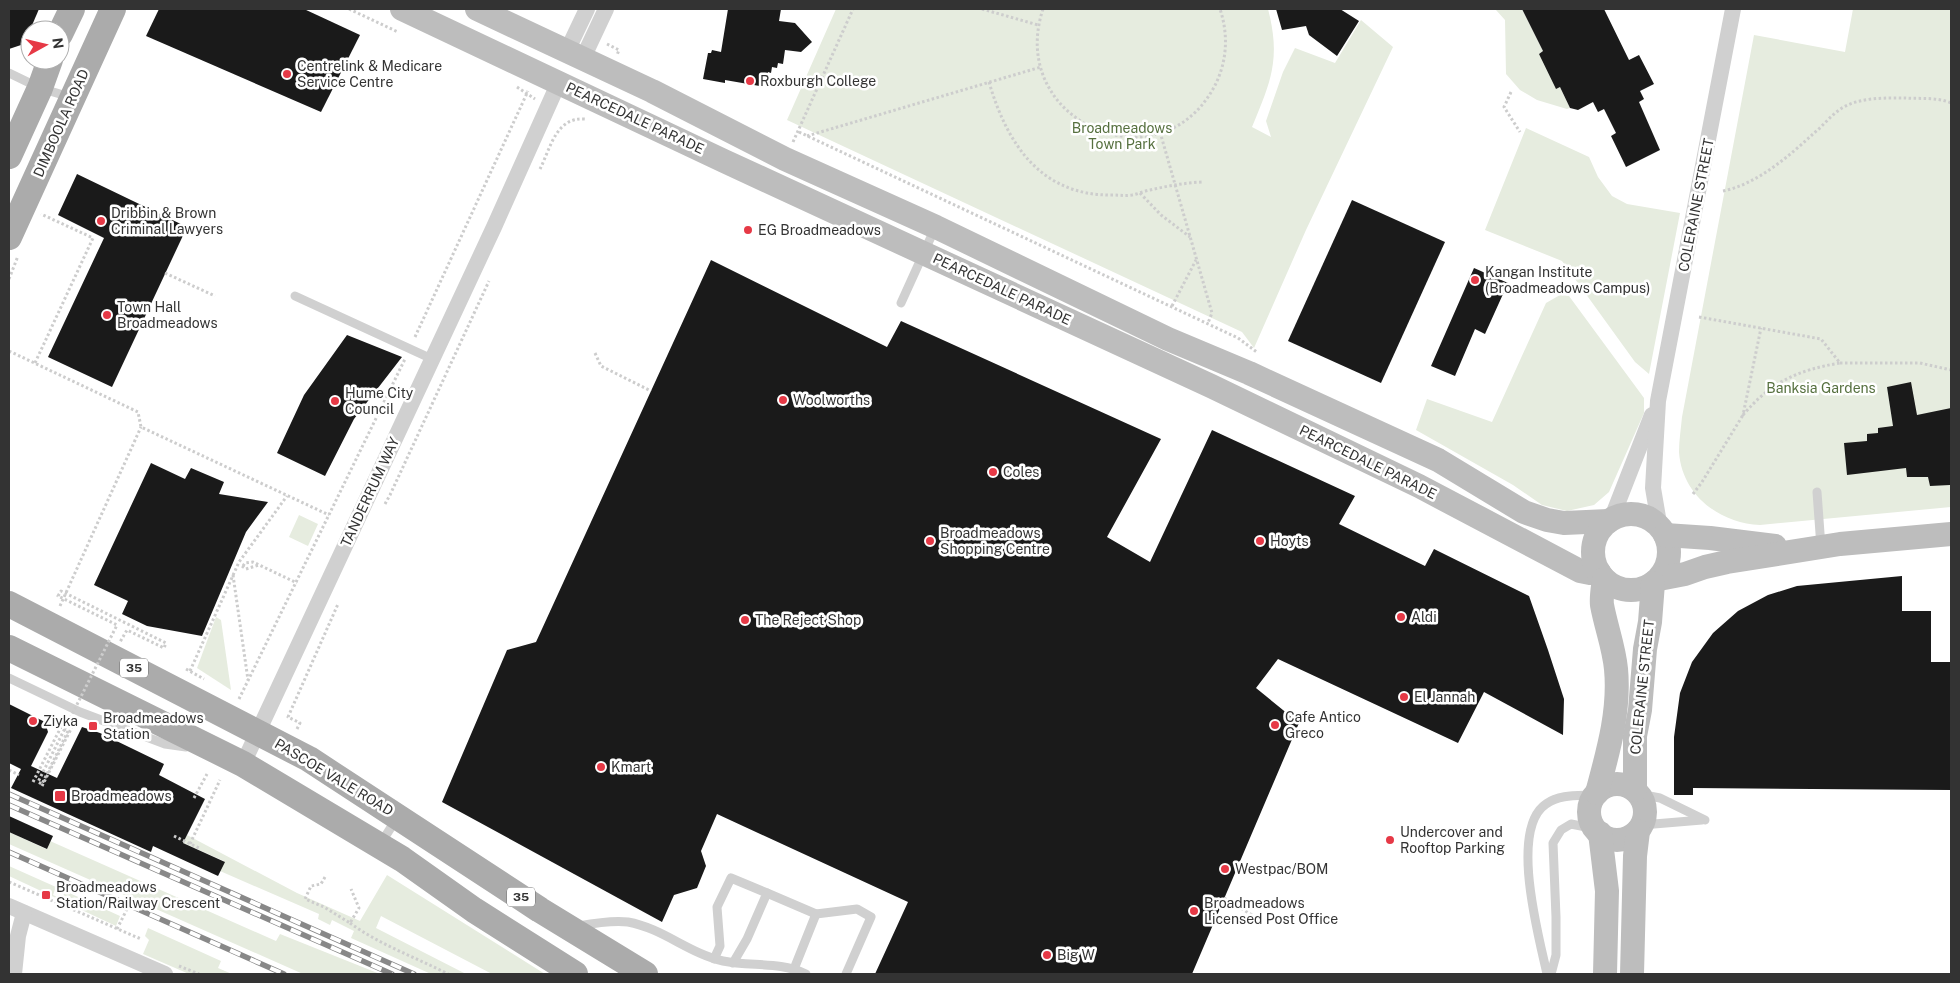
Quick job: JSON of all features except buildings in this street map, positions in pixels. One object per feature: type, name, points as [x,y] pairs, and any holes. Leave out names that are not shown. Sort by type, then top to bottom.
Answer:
[{"type":"main road","name":"DIMBOOLA ROAD","points":[[9,236],[113,9]]},
{"type":"main road","points":[[9,156],[46,70]]},
{"type":"main road","name":"PASCOE VALE ROAD","points":[[9,604],[288,747],[398,816],[568,928],[645,974]]},
{"type":"main road","points":[[9,648],[210,762],[243,764],[402,859],[474,910],[575,974]]},
{"type":"street","name":"PEARCEDALE PARADE","points":[[402,9],[1211,386],[1410,482],[1580,571],[1601,576]]},
{"type":"street","name":"PEARCEDALE PARADE","points":[[477,9],[581,49],[610,71],[786,159],[936,228],[1168,339],[1249,373],[1438,460],[1524,512],[1547,520],[1564,523],[1610,521]]},
{"type":"street","name":"TANDERRUM WAY","points":[[581,49],[587,9]]},
{"type":"street","name":"TANDERRUM WAY","points":[[243,764],[494,227],[559,82],[606,9]]},
{"type":"street","name":"COLERAINE STREET","points":[[1662,532],[1653,488],[1658,401],[1732,9]]},
{"type":"street","name":"COLERAINE STREET","points":[[1610,521],[1658,401]]},
{"type":"street","points":[[1656,581],[1665,569],[1669,558],[1668,546],[1662,532],[1650,520],[1638,515],[1624,515],[1610,521],[1598,534],[1594,543],[1593,553],[1601,576],[1615,586],[1628,590],[1641,589],[1656,581],[1728,562],[1827,546],[1951,534]]},
{"type":"street","points":[[1662,532],[1774,546],[1827,546]]},
{"type":"street","name":"COLERAINE STREET","points":[[1596,794],[1612,739],[1616,708],[1616,670],[1612,639],[1602,603],[1601,576]]},
{"type":"street","name":"COLERAINE STREET","points":[[1637,792],[1635,736],[1640,710],[1645,649],[1656,581]]},
{"type":"street","points":[[1604,974],[1607,891],[1598,831],[1590,816],[1591,802],[1596,794],[1611,784],[1628,786],[1637,792],[1645,810],[1635,856],[1632,974]]},
{"type":"street","points":[[1598,831],[1607,838],[1623,839],[1631,836],[1640,828]]},
{"type":"street","points":[[9,906],[165,974]]},
{"type":"street","points":[[14,974],[18,936],[24,913]]},
{"type":"lane","points":[[9,73],[40,88],[73,97]]},
{"type":"lane","points":[[901,302],[936,228]]},
{"type":"lane","points":[[295,296],[432,359]]},
{"type":"lane","points":[[1817,492],[1827,546]]},
{"type":"lane","points":[[9,678],[80,712],[210,762]]},
{"type":"lane","points":[[1637,792],[1660,798],[1705,820],[1640,828]]},
{"type":"lane","points":[[1547,974],[1530,891],[1528,868],[1531,827],[1540,809],[1549,802],[1568,796],[1596,794]]},
{"type":"lane","points":[[379,845],[398,816]]},
{"type":"lane","points":[[1551,974],[1556,955],[1553,843],[1561,830],[1571,824],[1598,831]]},
{"type":"lane","points":[[714,959],[720,946],[717,908],[731,878],[816,914],[857,909],[871,917],[846,974]]},
{"type":"lane","points":[[733,963],[747,939],[767,893]]},
{"type":"lane","points":[[794,968],[816,914]]},
{"type":"lane","points":[[568,928],[603,922],[628,922],[644,927],[714,959],[733,963],[780,965],[794,968],[806,974]]},
{"type":"path","points":[[786,159],[853,9]]},
{"type":"path","points":[[982,9],[1038,25]]},
{"type":"path","points":[[1044,9],[1038,25],[1037,42],[1041,67],[1051,92],[1062,106],[1089,127],[1105,133],[1122,136],[1139,136],[1160,132],[1187,119],[1206,100],[1220,78],[1226,52],[1225,25],[1220,9]]},
{"type":"path","points":[[581,49],[619,50],[610,71]]},
{"type":"path","points":[[807,136],[1041,67]]},
{"type":"path","points":[[231,717],[410,349],[537,72]]},
{"type":"path","points":[[989,82],[1004,124],[1014,143],[1044,175],[1065,187],[1082,193],[1104,196],[1132,195],[1175,185],[1202,182]]},
{"type":"path","points":[[1511,92],[1504,107],[1520,132]]},
{"type":"path","points":[[1723,191],[1744,184],[1760,175],[1807,140],[1834,114],[1848,106],[1873,99],[1888,98],[1951,102]]},
{"type":"path","points":[[537,176],[560,126],[574,118],[588,119],[596,100]]},
{"type":"path","points":[[799,132],[1208,323],[1238,338],[1258,353]]},
{"type":"path","points":[[1160,132],[1212,313],[1208,323]]},
{"type":"path","points":[[1140,193],[1162,215],[1190,237]]},
{"type":"path","points":[[35,363],[93,238],[38,212]]},
{"type":"path","points":[[471,216],[494,227]]},
{"type":"path","points":[[1172,306],[1196,260]]},
{"type":"path","points":[[165,273],[215,296]]},
{"type":"path","points":[[381,508],[394,486],[490,278]]},
{"type":"path","points":[[1699,316],[1821,339],[1840,363]]},
{"type":"path","points":[[1743,415],[1761,328]]},
{"type":"path","points":[[9,351],[138,412],[141,427],[58,608]]},
{"type":"path","points":[[595,354],[601,366],[651,391]]},
{"type":"path","points":[[1693,494],[1743,415],[1756,399],[1786,378],[1805,370],[1840,363],[1920,363],[1951,370]]},
{"type":"path","points":[[141,427],[329,515]]},
{"type":"path","points":[[190,671],[237,566],[288,496]]},
{"type":"path","points":[[237,566],[243,566],[246,569],[258,566],[297,583]]},
{"type":"path","points":[[233,574],[249,681]]},
{"type":"path","points":[[65,729],[68,731],[42,784],[38,782],[117,625],[58,596],[61,591],[166,643],[164,648],[128,630],[120,642]]},
{"type":"path","points":[[288,747],[300,723],[288,717],[341,598]]},
{"type":"path","points":[[42,786],[74,722]]},
{"type":"path","points":[[33,782],[61,727],[65,729]]},
{"type":"path","points":[[194,798],[210,762]]},
{"type":"path","points":[[9,770],[19,775]]},
{"type":"path","points":[[190,844],[220,780]]},
{"type":"path","points":[[174,836],[201,849]]},
{"type":"path","points":[[325,877],[321,884],[310,886],[304,899],[324,908],[386,946],[448,974]]},
{"type":"path","points":[[9,882],[141,939]]},
{"type":"path","points":[[350,924],[359,908],[351,889]]},
{"type":"path","points":[[1224,898],[1257,918]]},
{"type":"path","points":[[118,929],[127,909]]},
{"type":"green space","name":"Broadmeadows Town Park","points":[[836,9],[1268,9],[1274,42],[1274,56],[1269,83],[1252,127],[1271,137],[1266,121],[1283,72],[1295,48],[1335,63],[1361,20],[1393,47],[1306,230],[1254,348],[1242,332],[787,120]]},
{"type":"green space","points":[[1497,9],[1522,9],[1543,51],[1539,54],[1560,87],[1570,108],[1567,109],[1537,100],[1520,90],[1506,74],[1505,20]]},
{"type":"green space","name":"Banksia Gardens","points":[[1853,9],[1951,9],[1951,507],[1760,525],[1745,523],[1730,519],[1705,504],[1687,481],[1679,452],[1682,417],[1754,35],[1845,52]]},
{"type":"green space","points":[[1526,128],[1589,157],[1598,177],[1612,196],[1627,204],[1680,213],[1649,374],[1635,362],[1562,261],[1485,230]]},
{"type":"green space","points":[[1560,295],[1569,296],[1644,398],[1644,413],[1609,492],[1594,505],[1567,511],[1542,505],[1513,485],[1416,430],[1427,399],[1492,422],[1546,303]]},
{"type":"green space","points":[[299,515],[318,524],[308,546],[289,537]]},
{"type":"green space","points":[[216,617],[221,620],[231,690],[197,668]]},
{"type":"green space","points":[[9,832],[46,849],[50,841],[276,941],[280,934],[380,974],[303,974],[9,844]]},
{"type":"green space","points":[[187,835],[297,893],[360,921],[387,875],[545,974],[492,974],[381,916],[376,928],[466,974],[431,974],[351,938],[354,931],[332,920],[330,925],[318,919],[319,914],[220,871],[224,861],[183,843]]},
{"type":"green space","points":[[9,866],[56,887],[53,895],[62,899],[65,891],[120,916],[116,926],[9,876]]},
{"type":"green space","points":[[148,928],[221,961],[218,968],[232,974],[189,974],[143,954],[149,940],[145,936]]},
{"type":"railway","points":[[9,794],[414,974]]},
{"type":"railway","points":[[9,805],[392,974]]},
{"type":"railway","points":[[9,852],[284,974]]},
{"type":"place","name":"Centrelink & Medicare Service Centre","points":[[287,74]]},
{"type":"place","name":"Roxburgh College","points":[[750,81]]},
{"type":"place","name":"Dribbin & Brown Criminal Lawyers","points":[[101,221]]},
{"type":"place","name":"EG Broadmeadows","points":[[748,230]]},
{"type":"place","name":"Kangan Institute (Broadmeadows Campus)","points":[[1475,280]]},
{"type":"place","name":"Town Hall Broadmeadows","points":[[107,315]]},
{"type":"place","name":"Woolworths","points":[[783,400]]},
{"type":"place","name":"Hume City Council","points":[[335,401]]},
{"type":"place","name":"Coles","points":[[993,472]]},
{"type":"place","name":"Broadmeadows Shopping Centre","points":[[930,541]]},
{"type":"place","name":"Hoyts","points":[[1260,541]]},
{"type":"place","name":"Aldi","points":[[1401,617]]},
{"type":"place","name":"The Reject Shop","points":[[745,620]]},
{"type":"place","name":"El Jannah","points":[[1404,697]]},
{"type":"place","name":"Ziyka","points":[[33,721]]},
{"type":"place","name":"Cafe Antico Greco","points":[[1275,725]]},
{"type":"place","name":"Broadmeadows Station","points":[[93,726]]},
{"type":"place","name":"Kmart","points":[[601,767]]},
{"type":"place","name":"Broadmeadows","points":[[60,796]]},
{"type":"place","name":"Undercover and Rooftop Parking","points":[[1390,840]]},
{"type":"place","name":"Westpac/BOM","points":[[1225,869]]},
{"type":"place","name":"Broadmeadows Station/Railway Crescent","points":[[46,895]]},
{"type":"place","name":"Broadmeadows Licensed Post Office","points":[[1194,911]]},
{"type":"place","name":"Big W","points":[[1047,955]]}]
